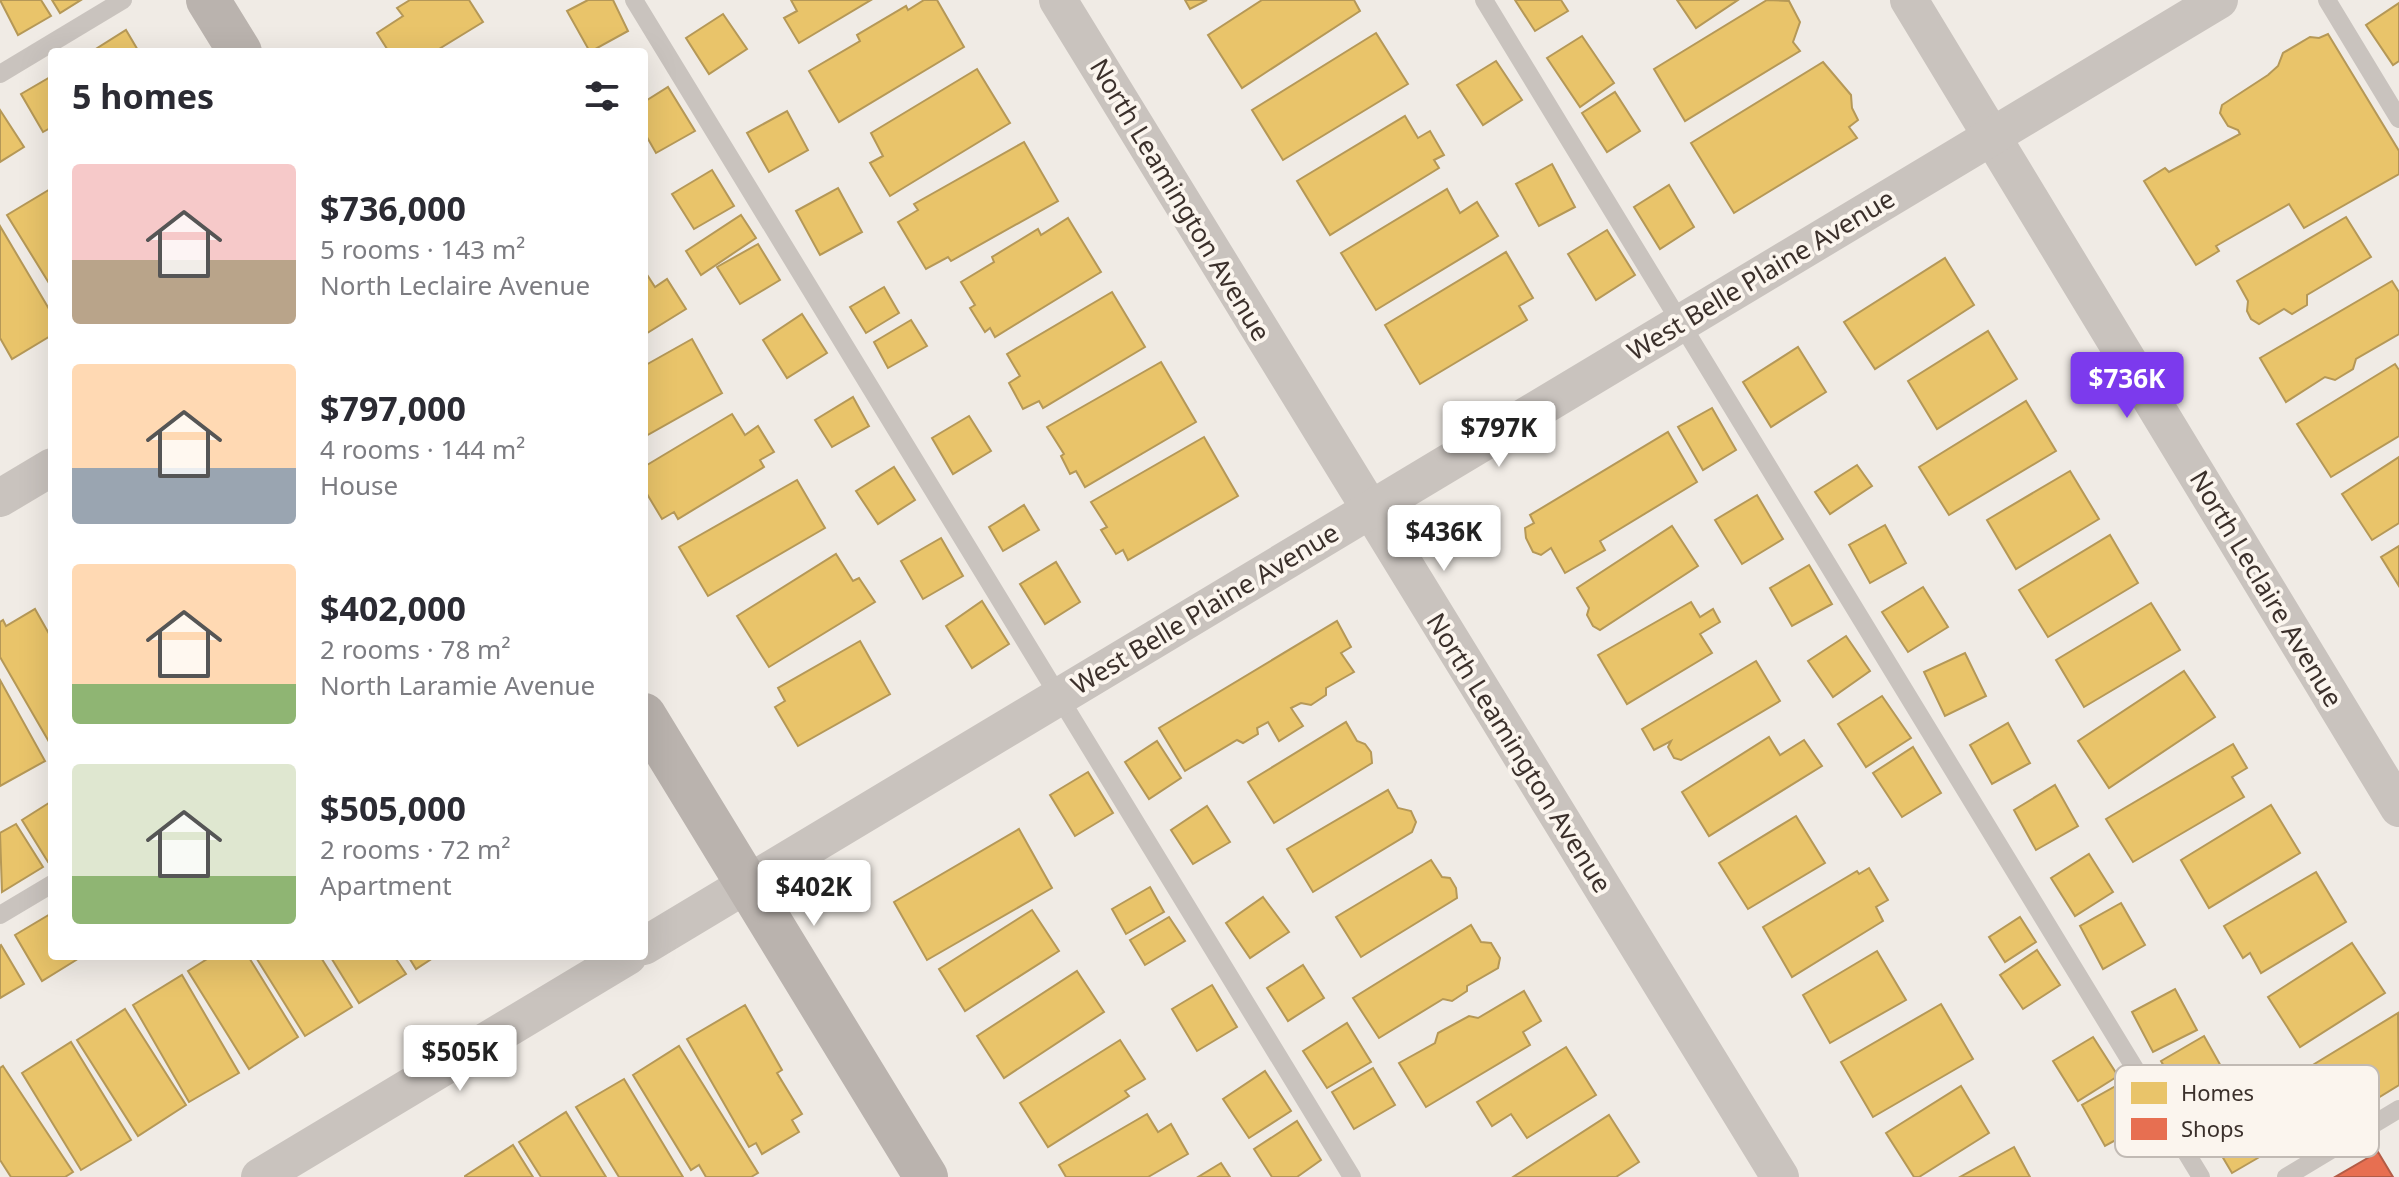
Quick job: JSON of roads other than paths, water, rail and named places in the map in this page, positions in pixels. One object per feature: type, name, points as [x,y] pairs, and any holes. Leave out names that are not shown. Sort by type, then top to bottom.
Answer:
[{"type":"street","points":[[208,0],[238,48]]},
{"type":"street","name":"North Leamington Avenue","points":[[1058,0],[1780,1177]]},
{"type":"street","name":"North Leclaire Avenue","points":[[1909,0],[2399,808]]},
{"type":"street","name":"West Belle Plaine Avenue","points":[[648,944],[2219,0]]},
{"type":"street","points":[[0,498],[48,469]]},
{"type":"street","points":[[648,722],[926,1177]]},
{"type":"street","points":[[260,1177],[621,960]]},
{"type":"lane","points":[[0,74],[123,0]]},
{"type":"lane","points":[[634,0],[1352,1177]]},
{"type":"lane","points":[[1484,0],[2133,1065]]},
{"type":"lane","points":[[2327,0],[2399,119]]},
{"type":"lane","points":[[0,915],[48,886]]},
{"type":"lane","points":[[2379,1121],[2399,1109]]},
{"type":"lane","points":[[2189,1157],[2201,1177]]},
{"type":"lane","points":[[2286,1177],[2319,1157]]}]
